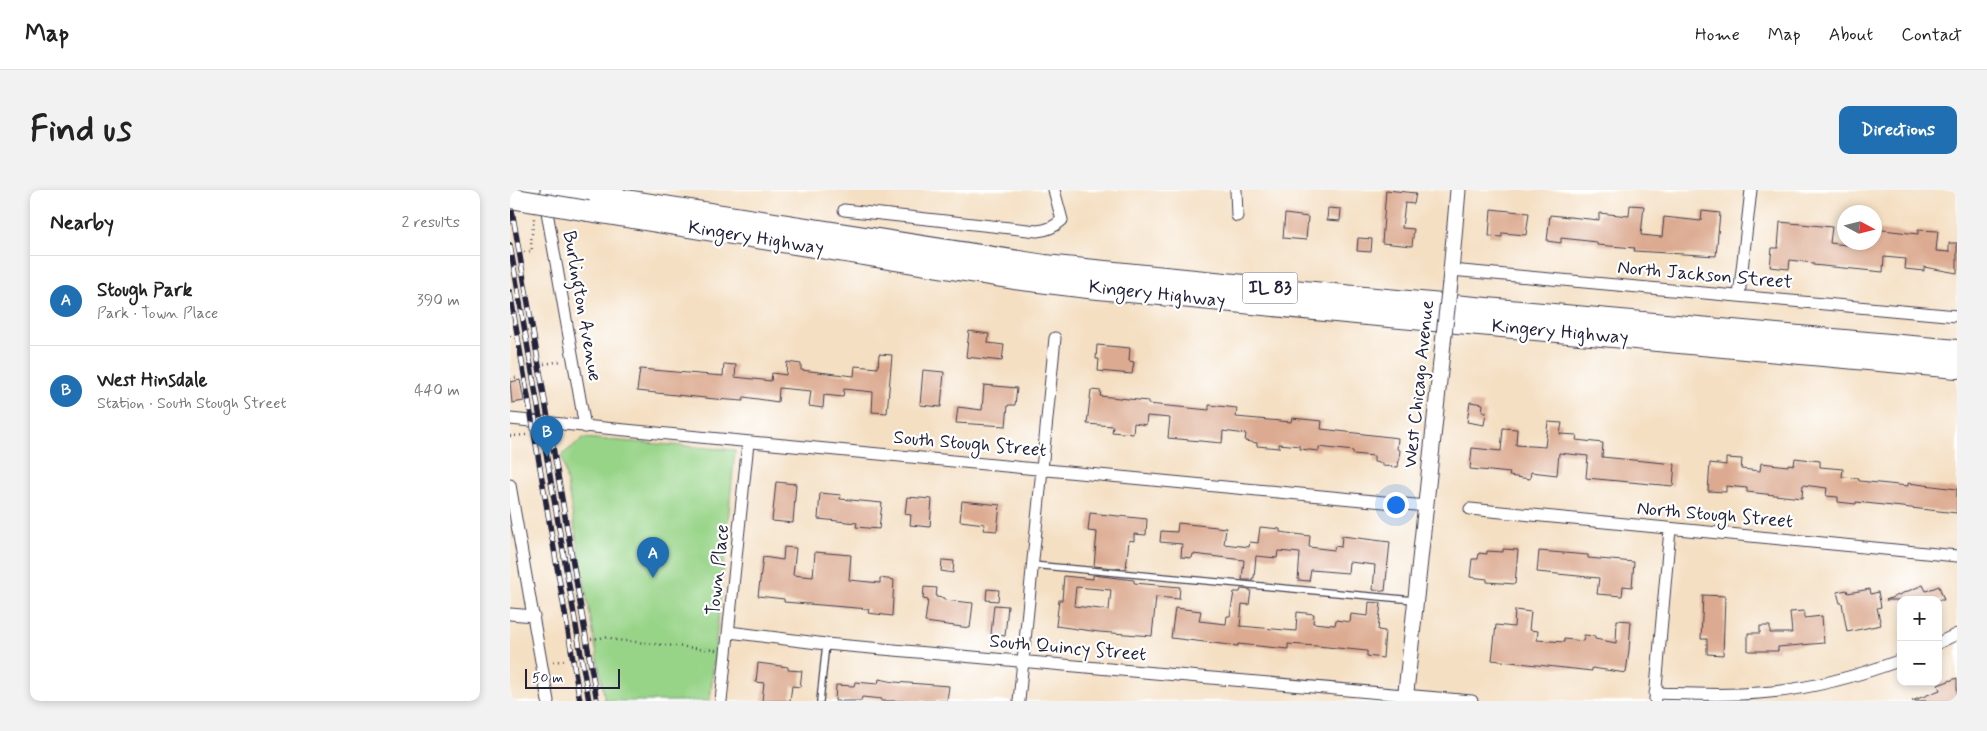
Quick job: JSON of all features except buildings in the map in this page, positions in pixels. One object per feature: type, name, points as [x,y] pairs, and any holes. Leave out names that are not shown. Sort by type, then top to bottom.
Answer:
[{"type":"highway","name":"Kingery Highway","points":[[561,190],[588,203],[1005,277],[1088,288],[1957,368]]},
{"type":"highway","name":"Kingery Highway","points":[[510,198],[588,203],[1045,265],[1364,297],[1957,350]]},
{"type":"main road","name":"West Chicago Avenue","points":[[1405,698],[1458,190]]},
{"type":"street","name":"Burlington Avenue","points":[[546,190],[547,212],[585,427]]},
{"type":"street","points":[[844,210],[1037,231],[1053,227],[1062,220],[1054,190]]},
{"type":"street","points":[[1236,190],[1237,216]]},
{"type":"street","points":[[1739,296],[1751,190]]},
{"type":"street","name":"North Jackson Street","points":[[1450,277],[1739,296],[1957,316]]},
{"type":"street","points":[[1019,701],[1055,338]]},
{"type":"street","name":"South Stough Street","points":[[510,419],[748,443],[1042,468],[1426,506]]},
{"type":"street","name":"Town Place","points":[[721,701],[748,443]]},
{"type":"street","points":[[510,485],[548,701]]},
{"type":"street","name":"North Stough Street","points":[[1470,509],[1957,556]]},
{"type":"street","points":[[1670,529],[1655,697],[1760,693],[1800,688],[1861,674],[1897,661]]},
{"type":"street","points":[[510,614],[534,616]]},
{"type":"street","name":"South Quincy Street","points":[[728,632],[826,644],[1405,698],[1472,701]]},
{"type":"street","points":[[1942,641],[1957,634]]},
{"type":"lane","points":[[1032,565],[1416,600]]},
{"type":"lane","points":[[820,701],[826,644]]},
{"type":"path","points":[[524,252],[532,251],[531,242],[535,214]]},
{"type":"path","points":[[544,364],[573,359]]},
{"type":"path","points":[[510,379],[518,377]]},
{"type":"path","points":[[510,436],[528,435]]},
{"type":"path","points":[[592,639],[608,637],[616,640],[717,650]]},
{"type":"green space","points":[[583,438],[735,450],[710,701],[605,701],[562,455]]},
{"type":"railway","points":[[510,199],[597,701]]},
{"type":"railway","points":[[510,245],[589,701]]},
{"type":"railway","points":[[510,292],[580,701]]},
{"type":"place","name":"West Hinsdale","points":[[547,457]]},
{"type":"place","name":"Stough Park","points":[[653,578]]}]
